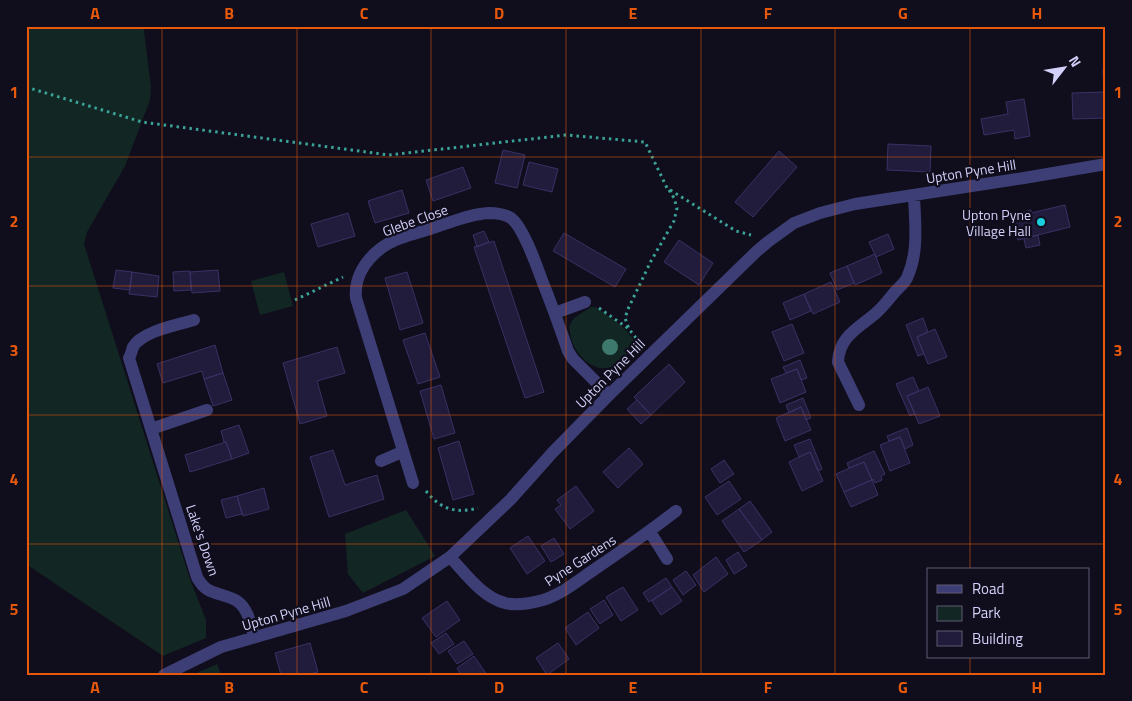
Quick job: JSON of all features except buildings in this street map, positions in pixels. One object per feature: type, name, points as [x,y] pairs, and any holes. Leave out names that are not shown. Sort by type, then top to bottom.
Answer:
[{"type":"street","name":"Upton Pyne Hill","points":[[164,675],[221,647],[346,611],[403,589],[450,557],[511,499],[552,452],[647,358],[768,241],[794,223],[820,213],[855,204],[1106,164]]},
{"type":"street","points":[[859,405],[838,362],[838,355],[848,336],[878,312],[906,280],[914,259],[916,242],[914,195]]},
{"type":"street","name":"Glebe Close","points":[[360,272],[381,248],[394,241],[472,215],[500,213],[517,224],[530,248],[568,351],[573,359],[609,395]]},
{"type":"street","points":[[360,272],[355,289],[356,298],[413,483]]},
{"type":"street","points":[[554,313],[585,302]]},
{"type":"street","name":"Lake's Down","points":[[194,320],[150,333],[140,339],[134,346],[129,358],[197,577],[201,585],[206,589],[238,602],[244,608],[254,637]]},
{"type":"street","points":[[151,429],[207,410]]},
{"type":"street","points":[[381,461],[402,452]]},
{"type":"street","name":"Pyne Gardens","points":[[450,557],[477,587],[492,598],[506,604],[524,604],[544,600],[565,590],[650,532],[676,511]]},
{"type":"street","points":[[650,532],[667,559]]},
{"type":"path","points":[[26,87],[142,122],[389,155],[566,135],[645,142],[667,188],[674,198],[677,208],[674,221],[651,261],[628,309],[625,318],[629,329]]},
{"type":"path","points":[[667,188],[736,230],[768,241]]},
{"type":"path","points":[[295,300],[343,277],[360,272]]},
{"type":"path","points":[[585,302],[595,304],[629,329],[647,358]]},
{"type":"path","points":[[413,483],[424,488],[444,508],[461,511],[484,506]]},
{"type":"green space","points":[[26,26],[142,26],[144,31],[151,87],[150,100],[125,166],[87,232],[84,244],[190,579],[206,620],[206,638],[163,656],[26,564]]},
{"type":"green space","points":[[284,272],[293,306],[260,315],[251,281]]},
{"type":"green space","points":[[591,307],[596,307],[618,323],[628,332],[635,343],[625,356],[613,366],[599,368],[592,365],[581,356],[573,344],[569,326],[574,318]]},
{"type":"green space","points":[[406,510],[435,556],[363,593],[348,574],[345,534]]},
{"type":"green space","points":[[217,664],[221,675],[192,675]]},
{"type":"place","name":"Upton Pyne Village Hall","points":[[1041,222]]}]
